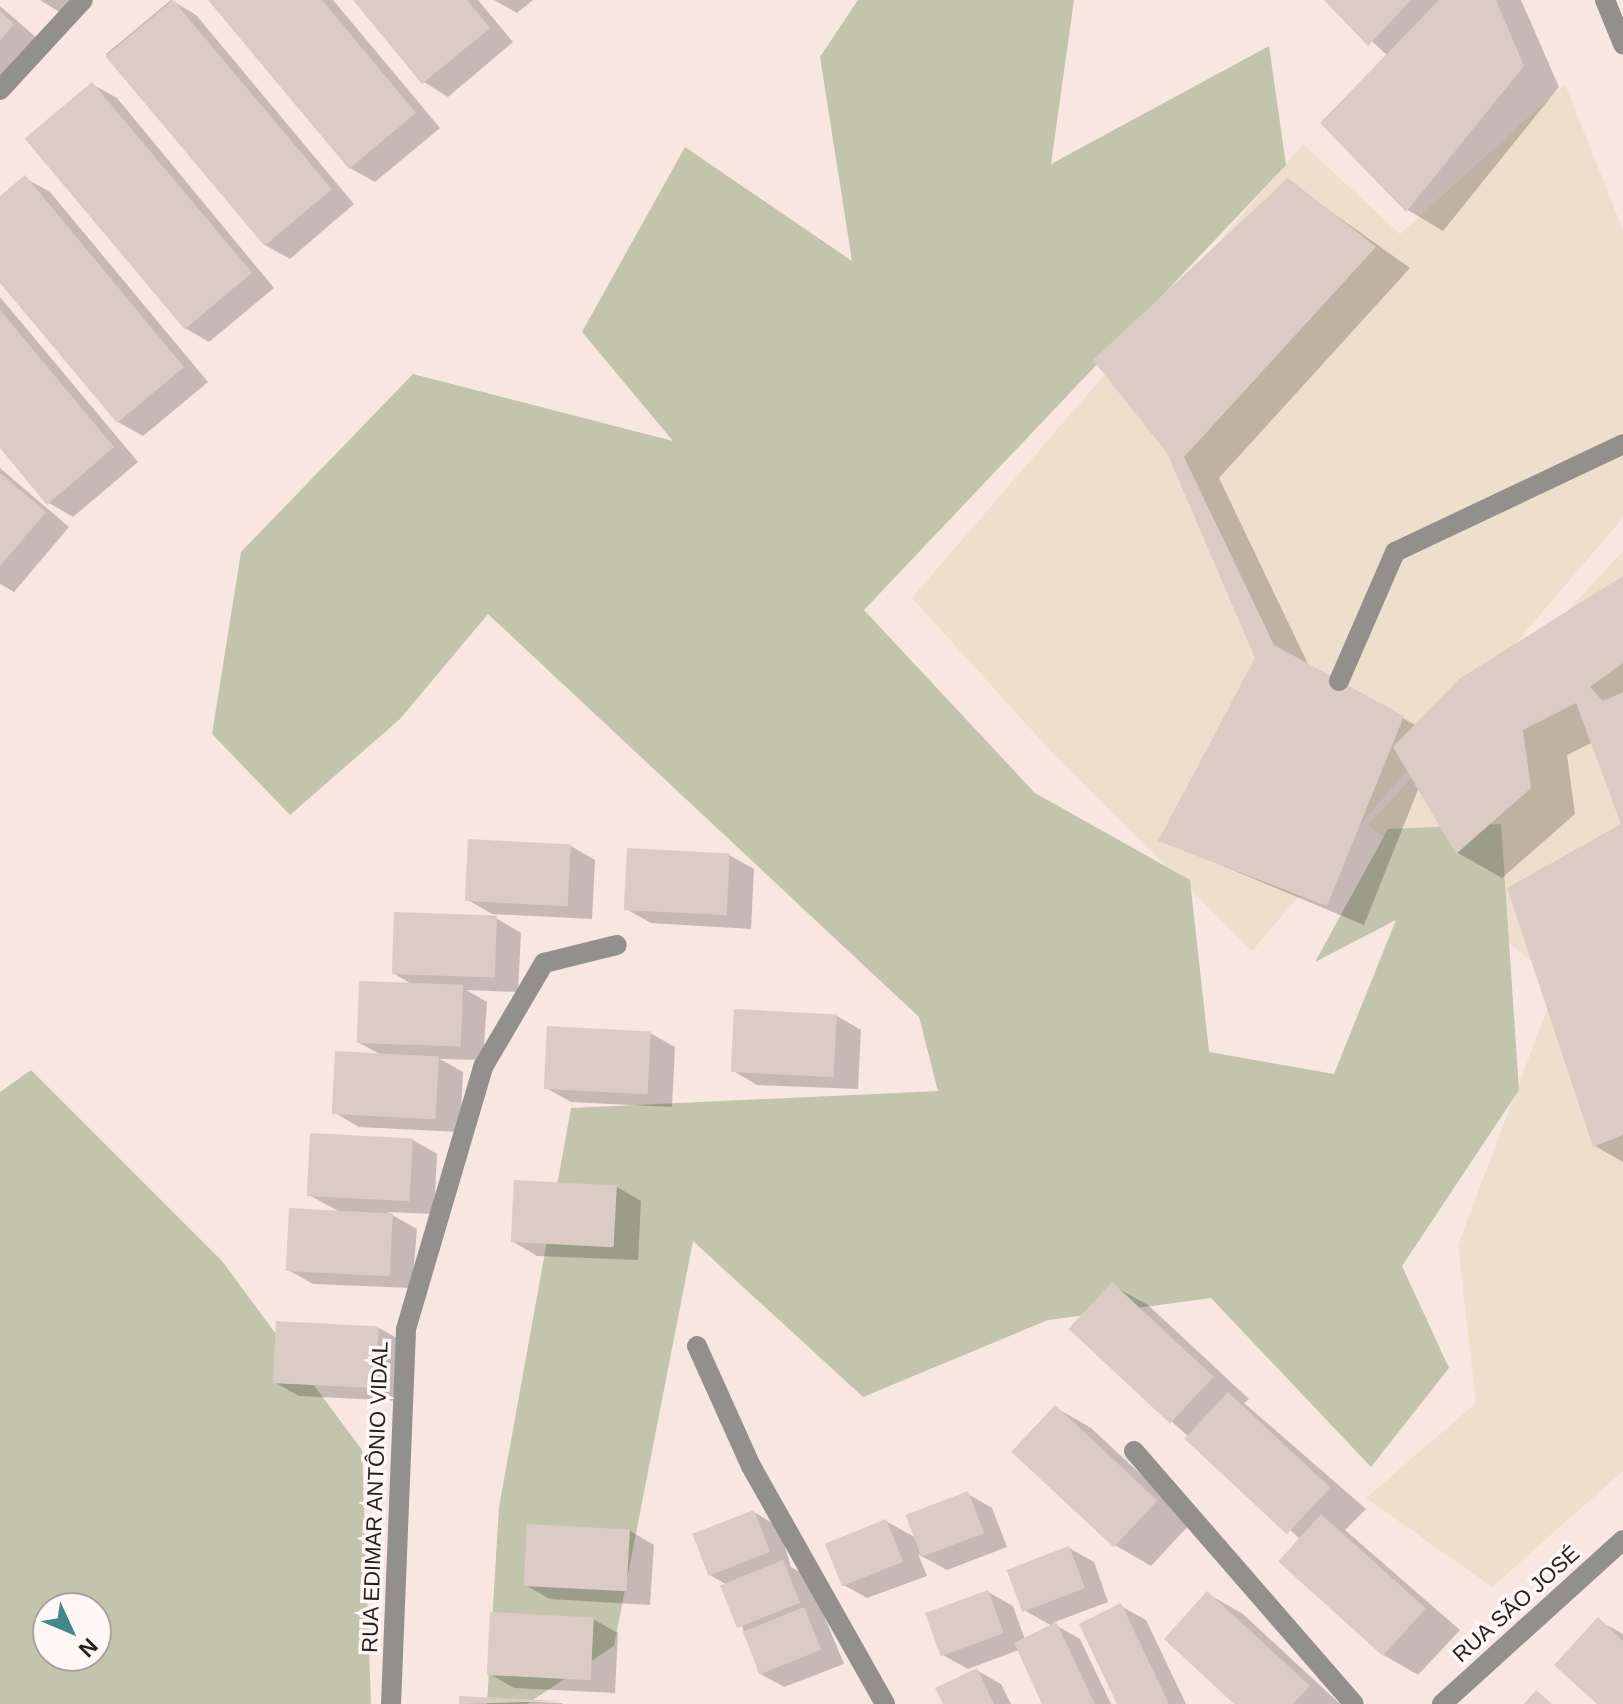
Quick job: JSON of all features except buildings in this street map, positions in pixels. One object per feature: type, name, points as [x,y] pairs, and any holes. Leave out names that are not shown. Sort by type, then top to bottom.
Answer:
[{"type":"street","points":[[0,90],[83,0]]},
{"type":"street","points":[[1605,0],[1623,44]]},
{"type":"street","points":[[1339,681],[1395,552],[1623,444]]},
{"type":"street","name":"RUA EDIMAR ANTÔNIO VIDAL","points":[[391,1704],[406,1329],[478,1082],[544,963],[617,945]]},
{"type":"street","points":[[697,1346],[751,1466],[885,1704]]},
{"type":"street","points":[[1134,1451],[1354,1704]]},
{"type":"street","name":"RUA SÃO JOSÉ","points":[[1442,1704],[1623,1540]]},
{"type":"shaded area","points":[[1565,84],[1623,230],[1623,518],[1252,951],[1056,757],[912,598],[1303,144],[1400,234]]},
{"type":"shaded area","points":[[1623,551],[1623,1471],[1492,1587],[1366,1498],[1476,1403],[1458,1245],[1557,983],[1368,825]]},
{"type":"green space","points":[[858,0],[1074,0],[1051,164],[1269,46],[1286,165],[864,610],[1035,793],[1190,880],[1209,1052],[1334,1074],[1396,920],[1315,962],[1388,829],[1501,824],[1519,1090],[1402,1266],[1449,1368],[1371,1467],[1211,1298],[1048,1320],[863,1397],[693,1241],[614,1646],[527,1704],[487,1704],[499,1507],[571,1108],[938,1091],[919,1017],[488,614],[400,719],[290,815],[212,734],[241,552],[413,374],[673,441],[582,332],[685,147],[852,261],[820,57]]},
{"type":"green space","points":[[31,1070],[222,1261],[362,1450],[371,1704],[0,1704],[0,1092]]}]
